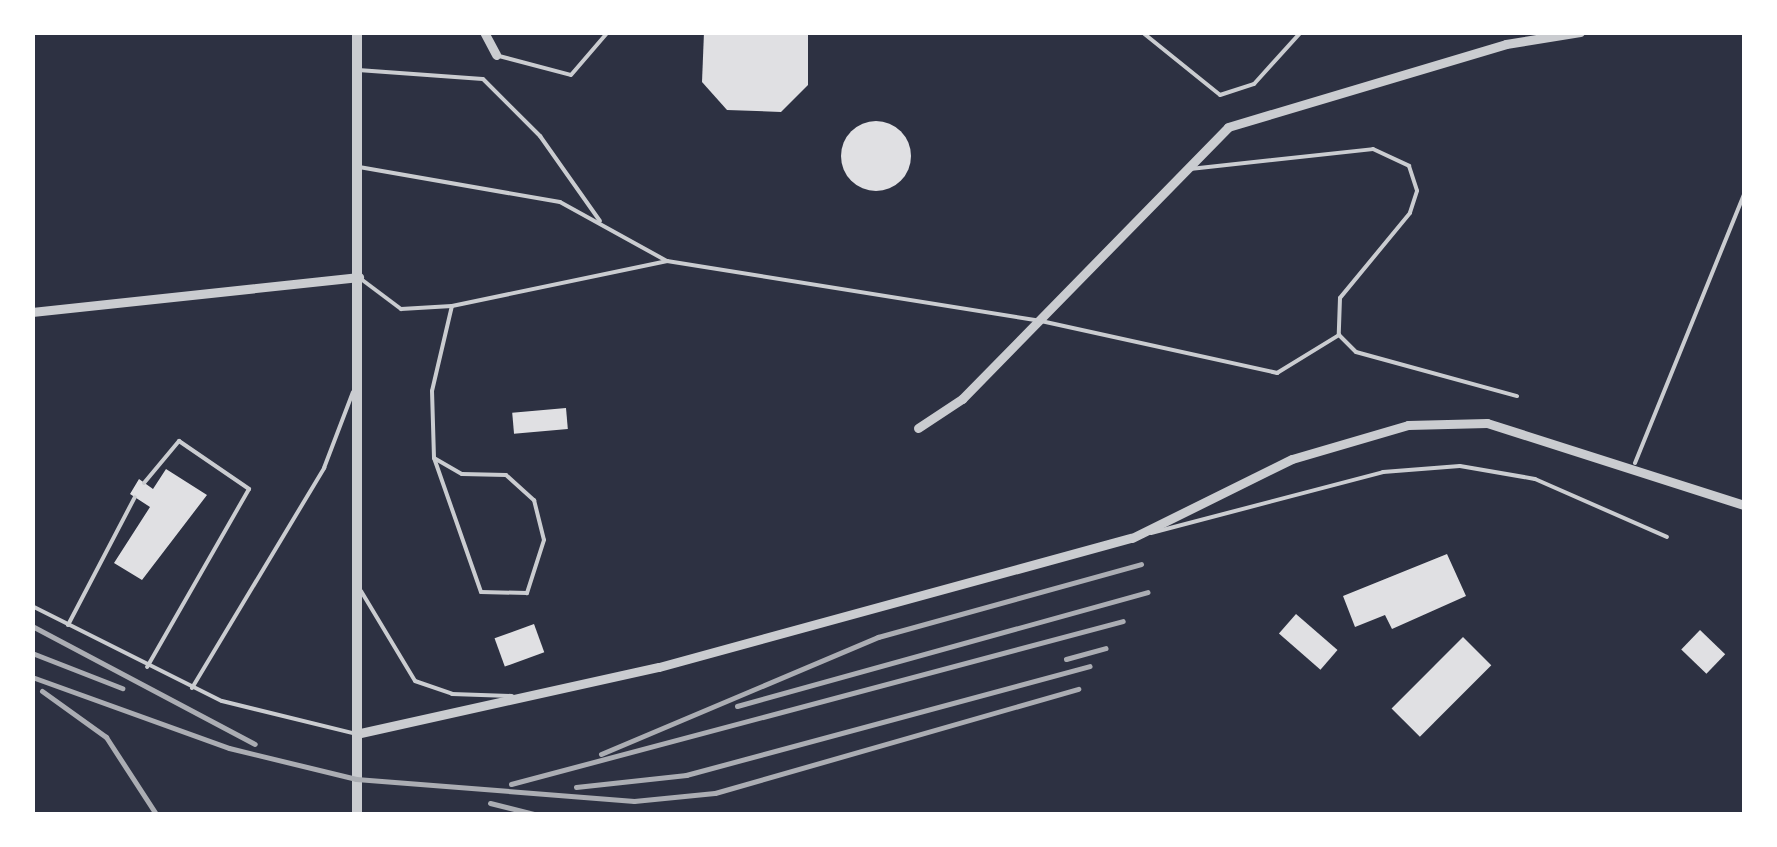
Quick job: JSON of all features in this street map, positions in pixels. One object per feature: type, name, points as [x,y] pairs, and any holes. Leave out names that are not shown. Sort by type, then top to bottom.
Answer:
[{"type":"street","points":[[356,32],[357,814]]},
{"type":"street","points":[[484,32],[496,55]]},
{"type":"street","points":[[918,428],[1041,322],[1228,127],[1506,44],[1580,32]]},
{"type":"street","points":[[32,312],[359,277]]},
{"type":"street","points":[[356,734],[659,667],[1132,538],[1292,458],[1408,425],[1487,422],[1635,463],[1744,504]]},
{"type":"lane","points":[[496,55],[571,75],[608,32]]},
{"type":"lane","points":[[1142,32],[1220,95],[1254,84],[1301,32]]},
{"type":"lane","points":[[356,70],[483,79],[540,136],[602,225]]},
{"type":"lane","points":[[1185,169],[1373,149],[1409,166],[1417,191],[1410,213],[1340,298],[1338,335],[1356,352],[1517,396]]},
{"type":"lane","points":[[358,167],[560,202],[667,261],[1041,322],[1277,373],[1338,335]]},
{"type":"lane","points":[[1635,463],[1744,194]]},
{"type":"lane","points":[[359,277],[401,308],[452,306],[667,261]]},
{"type":"lane","points":[[434,458],[462,474],[506,476],[534,500],[544,540],[528,592],[482,592],[434,458],[432,391],[452,306]]},
{"type":"lane","points":[[192,688],[324,468],[358,378]]},
{"type":"lane","points":[[144,483],[170,444],[244,479],[248,495],[147,667]]},
{"type":"lane","points":[[1132,538],[1383,472],[1460,466],[1535,479],[1667,538]]},
{"type":"lane","points":[[68,624],[135,497]]},
{"type":"lane","points":[[357,582],[415,681],[452,694],[527,696]]},
{"type":"lane","points":[[32,606],[192,688],[356,734]]},
{"type":"building","points":[[704,32],[808,32],[808,85],[781,112],[727,110],[702,82]]},
{"type":"building","points":[[876,121],[901,131],[911,156],[901,181],[876,191],[851,181],[841,156],[851,131]]},
{"type":"building","points":[[566,408],[568,429],[514,434],[512,413]]},
{"type":"building","points":[[166,469],[207,495],[142,580],[114,563],[150,507],[130,494],[139,479],[153,489]]},
{"type":"building","points":[[1447,554],[1466,596],[1392,629],[1385,615],[1355,627],[1343,596]]},
{"type":"building","points":[[1296,614],[1338,650],[1320,670],[1279,634]]},
{"type":"building","points":[[534,624],[544,652],[505,667],[495,638]]},
{"type":"building","points":[[1700,630],[1725,654],[1706,674],[1681,649]]},
{"type":"building","points":[[1463,637],[1491,665],[1420,737],[1392,708]]},
{"type":"railway","points":[[601,754],[878,637],[1141,564]]},
{"type":"railway","points":[[737,706],[1147,592]]},
{"type":"railway","points":[[511,784],[1123,621]]},
{"type":"railway","points":[[32,626],[255,744]]},
{"type":"railway","points":[[1066,659],[1106,648]]},
{"type":"railway","points":[[32,653],[122,688]]},
{"type":"railway","points":[[576,787],[686,775],[1090,666]]},
{"type":"railway","points":[[32,677],[229,748],[356,779],[634,801],[715,793],[1078,689]]},
{"type":"railway","points":[[42,691],[106,737],[156,814]]},
{"type":"railway","points":[[490,803],[534,814]]}]
